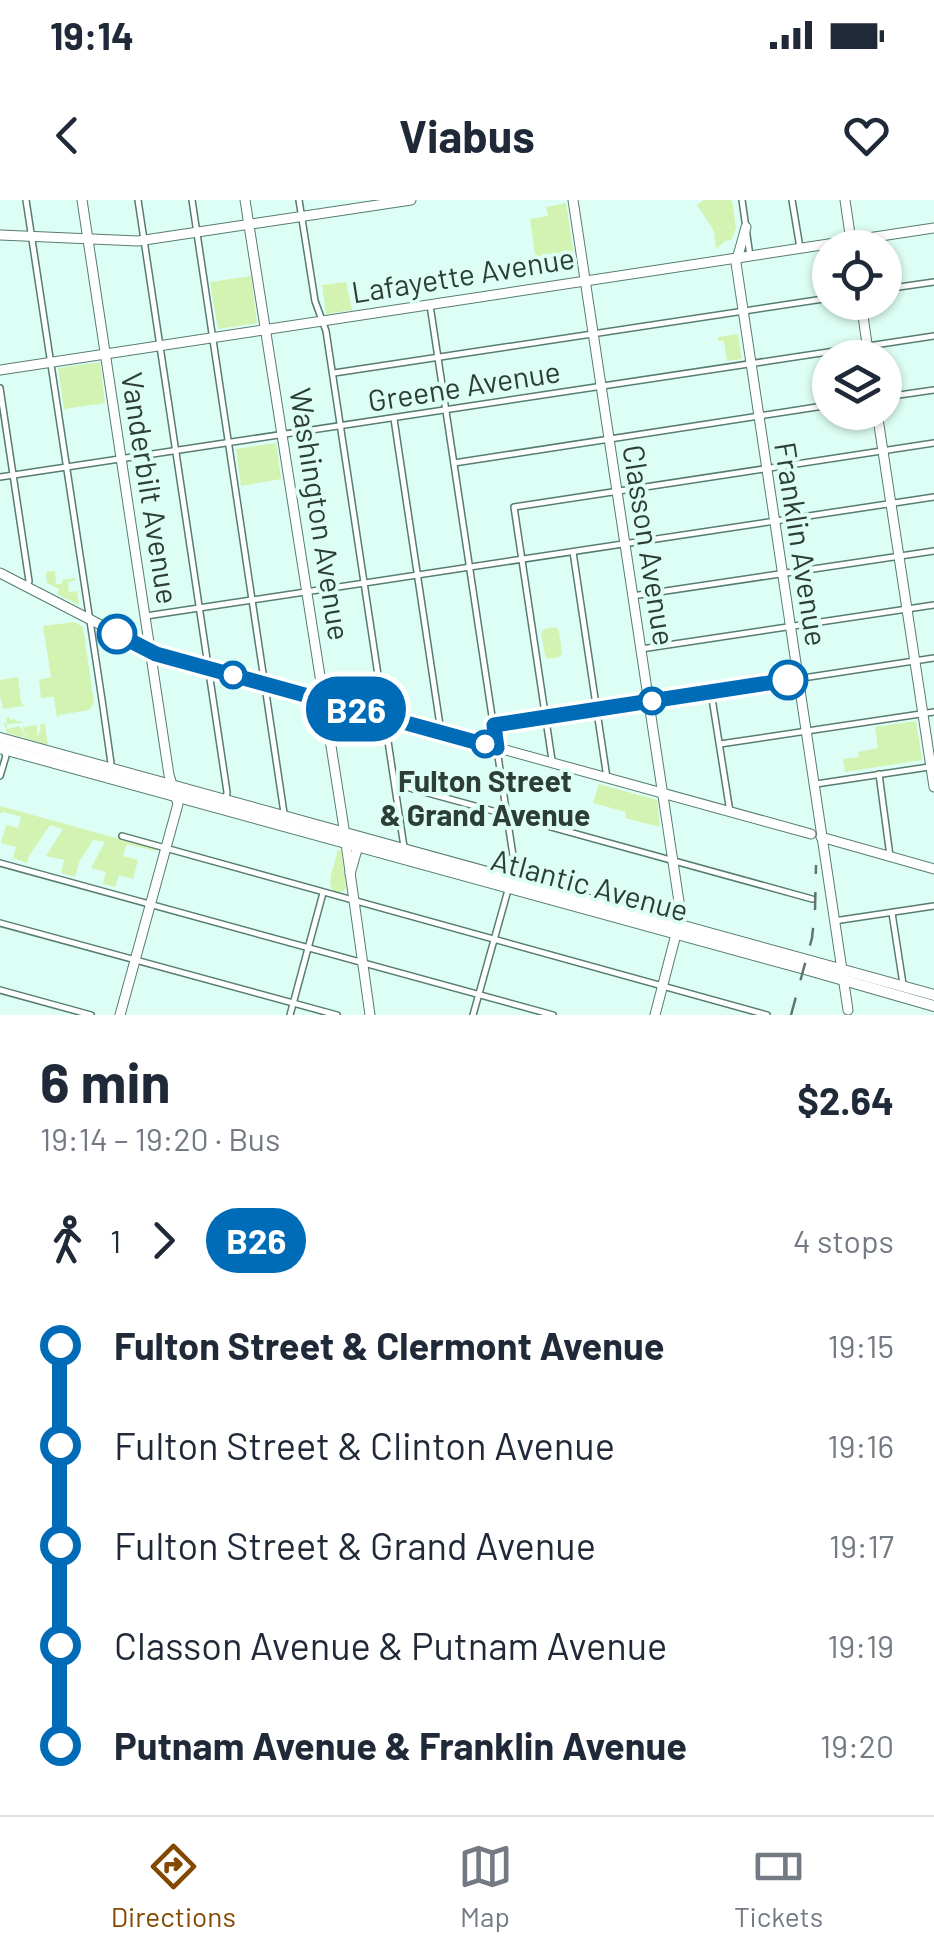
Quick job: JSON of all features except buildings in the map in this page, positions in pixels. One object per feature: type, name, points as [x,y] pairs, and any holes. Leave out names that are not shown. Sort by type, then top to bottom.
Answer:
[{"type":"main road","name":"Vanderbilt Avenue","points":[[82,200],[145,616],[178,804],[120,1015]]},
{"type":"main road","name":"Washington Avenue","points":[[245,200],[370,1015]]},
{"type":"main road","points":[[0,235],[144,240],[411,200]]},
{"type":"main road","name":"Classon Avenue","points":[[572,200],[680,912],[655,1015]]},
{"type":"main road","points":[[845,200],[850,230]]},
{"type":"main road","name":"Franklin Avenue","points":[[746,226],[736,264],[742,311],[813,784],[816,836],[832,904],[848,1012]]},
{"type":"main road","name":"Lafayette Avenue","points":[[902,234],[934,228]]},
{"type":"main road","name":"Lafayette Avenue","points":[[0,370],[812,247]]},
{"type":"main road","points":[[880,430],[915,661],[928,713],[934,787]]},
{"type":"main road","points":[[0,573],[151,652],[934,869]]},
{"type":"main road","name":"Atlantic Avenue","points":[[2,746],[344,838],[404,850],[511,884]]},
{"type":"main road","name":"Atlantic Avenue","points":[[226,805],[284,816],[358,846],[843,975],[934,1006]]},
{"type":"main road","points":[[350,876],[358,846]]},
{"type":"main road","name":"Atlantic Avenue","points":[[843,975],[934,996]]},
{"type":"street","points":[[26,200],[111,763],[108,773]]},
{"type":"street","points":[[138,200],[226,805]]},
{"type":"street","points":[[192,200],[284,816]]},
{"type":"street","points":[[299,200],[315,301],[326,331],[333,373],[404,850]]},
{"type":"street","points":[[742,200],[750,256]]},
{"type":"street","points":[[792,200],[800,248]]},
{"type":"street","points":[[902,287],[934,282]]},
{"type":"street","points":[[333,373],[812,301]]},
{"type":"street","points":[[430,304],[515,869],[472,1015]]},
{"type":"street","name":"Greene Avenue","points":[[902,341],[934,336]]},
{"type":"street","name":"Greene Avenue","points":[[0,477],[812,354]]},
{"type":"street","points":[[0,388],[29,581],[26,587]]},
{"type":"street","points":[[902,395],[934,390]]},
{"type":"street","points":[[454,462],[812,408]]},
{"type":"street","points":[[394,418],[441,732]]},
{"type":"street","points":[[552,763],[514,507],[934,444]]},
{"type":"street","points":[[145,616],[934,497]]},
{"type":"street","points":[[632,596],[934,551]]},
{"type":"street","points":[[573,552],[607,778]]},
{"type":"street","points":[[640,649],[934,605]]},
{"type":"street","points":[[494,725],[934,658]]},
{"type":"street","points":[[712,692],[730,812]]},
{"type":"street","points":[[720,744],[928,713]]},
{"type":"street","points":[[0,776],[2,746]]},
{"type":"street","points":[[813,784],[932,766]]},
{"type":"street","points":[[878,774],[890,856]]},
{"type":"street","points":[[395,784],[832,904]]},
{"type":"street","points":[[122,836],[768,1015]]},
{"type":"street","points":[[0,863],[552,1015]]},
{"type":"street","points":[[290,1015],[323,893]]},
{"type":"street","points":[[834,921],[934,906]]},
{"type":"street","points":[[892,913],[904,987]]},
{"type":"street","points":[[0,922],[337,1015]]},
{"type":"street","points":[[0,990],[91,1015]]},
{"type":"green space","points":[[704,200],[732,200],[736,228],[731,240],[716,249],[714,231],[697,205]]},
{"type":"green space","points":[[566,203],[576,268],[538,274],[530,219],[548,216],[546,207]]},
{"type":"green space","points":[[251,276],[257,323],[218,329],[210,282]]},
{"type":"green space","points":[[346,282],[352,310],[326,314],[322,285]]},
{"type":"green space","points":[[738,334],[742,359],[727,361],[724,341],[718,341],[718,337]]},
{"type":"green space","points":[[100,362],[105,403],[64,409],[58,368]]},
{"type":"green space","points":[[276,443],[281,479],[241,486],[236,449]]},
{"type":"green space","points":[[55,571],[56,584],[75,578],[68,582],[69,592],[77,591],[79,605],[57,594],[59,589],[47,583],[46,572]]},
{"type":"green space","points":[[74,622],[83,627],[94,703],[89,710],[57,718],[54,697],[41,698],[39,680],[51,677],[43,626]]},
{"type":"green space","points":[[556,627],[562,654],[548,659],[541,632]]},
{"type":"green space","points":[[18,677],[24,706],[3,709],[0,680]]},
{"type":"green space","points":[[916,721],[922,760],[845,772],[843,759],[878,748],[875,727]]},
{"type":"green space","points":[[4,722],[7,729],[19,726],[26,736],[23,727],[37,725],[37,737],[40,724],[45,724],[48,745],[7,733]]},
{"type":"green space","points":[[599,784],[657,800],[660,827],[625,818],[626,812],[593,803]]},
{"type":"green space","points":[[0,806],[156,849],[127,844],[123,856],[138,860],[133,879],[119,875],[115,887],[103,884],[106,872],[91,868],[105,842],[93,840],[75,877],[61,873],[64,860],[46,856],[63,829],[50,825],[27,863],[13,858],[16,847],[1,843],[6,825],[18,828],[21,817],[0,813]]},
{"type":"green space","points":[[337,850],[341,851],[346,886],[336,893],[331,879]]},
{"type":"railway","points":[[791,1015],[812,938],[816,865]]},
{"type":"bus line","name":"B26","points":[[117,634],[156,654],[497,748],[494,725],[788,680]]},
{"type":"place","name":"Fulton Street & Grand Avenue","points":[[485,744]]}]
